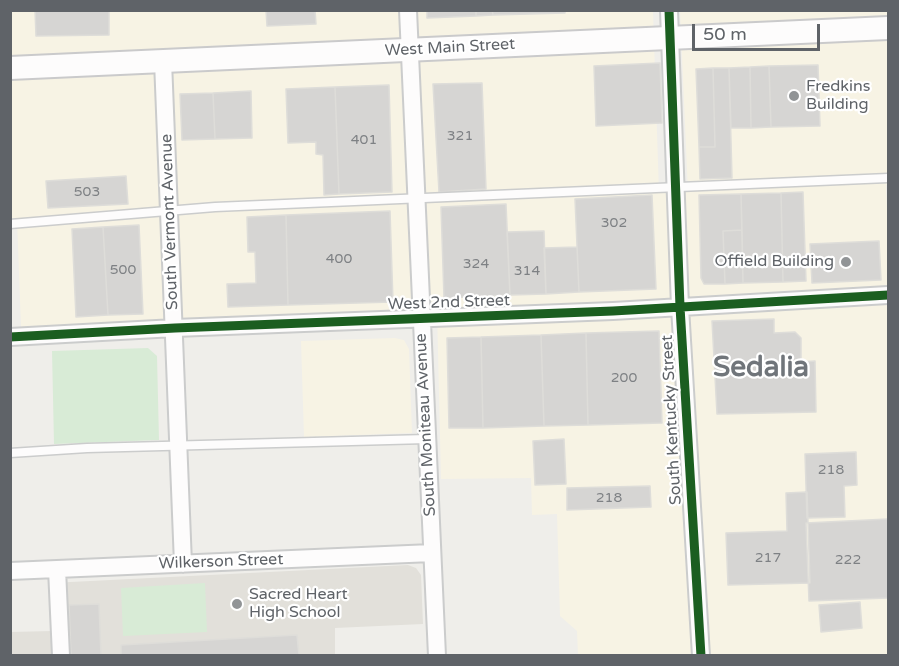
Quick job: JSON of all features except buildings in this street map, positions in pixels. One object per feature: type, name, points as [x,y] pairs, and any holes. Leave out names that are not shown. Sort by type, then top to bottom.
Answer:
[{"type":"main road","name":"West Main Street","points":[[10,68],[888,28]]},
{"type":"street","name":"South Moniteau Avenue","points":[[408,10],[437,656]]},
{"type":"street","name":"South Kentucky Street","points":[[669,10],[680,307],[701,656]]},
{"type":"street","name":"South Vermont Avenue","points":[[163,61],[183,564]]},
{"type":"street","name":"West 2nd Street","points":[[10,337],[680,307],[888,295]]},
{"type":"street","name":"Wilkerson Street","points":[[10,572],[432,553]]},
{"type":"street","points":[[57,569],[61,656]]},
{"type":"lane","points":[[10,224],[215,207],[888,178]]},
{"type":"lane","points":[[10,453],[87,448],[427,439]]},
{"type":"shaded area","points":[[10,11],[653,11],[659,193],[688,192],[680,11],[888,11],[888,185],[886,185],[888,231],[888,655],[578,655],[577,631],[560,616],[557,514],[532,515],[531,478],[441,479],[437,310],[21,327],[17,219],[10,218]]},
{"type":"shaded area","points":[[395,338],[404,340],[409,349],[412,433],[304,437],[301,341]]},
{"type":"shaded area","name":"Sacred Heart High School","points":[[408,565],[416,568],[421,575],[423,624],[335,628],[335,655],[11,655],[10,632],[52,631],[51,583]]},
{"type":"green space","points":[[148,348],[157,356],[159,440],[54,444],[52,351]]},
{"type":"green space","points":[[205,583],[207,632],[123,636],[121,588]]},
{"type":"cycle path","points":[[669,10],[680,307],[701,656]]},
{"type":"cycle path","points":[[10,337],[175,328],[613,311],[888,295]]},
{"type":"place","name":"Fredkins Building","points":[[794,96]]},
{"type":"place","name":"Offield Building","points":[[846,262]]},
{"type":"place","name":"Sacred Heart High School","points":[[237,604]]},
{"type":"district","name":"Sedalia","points":[[761,369]]}]
